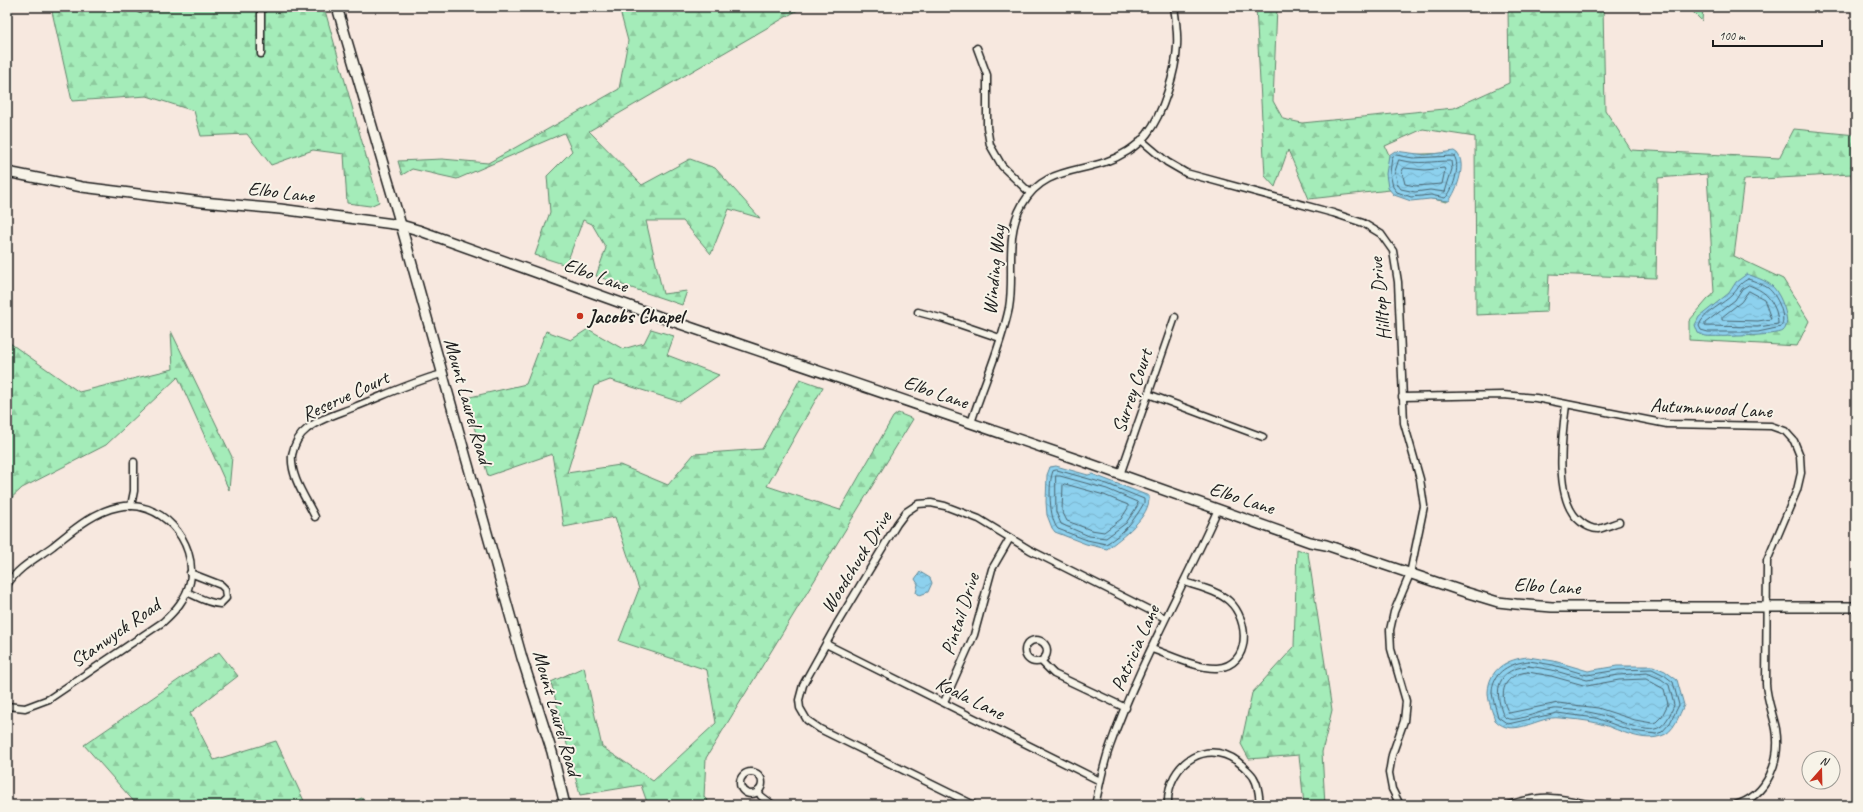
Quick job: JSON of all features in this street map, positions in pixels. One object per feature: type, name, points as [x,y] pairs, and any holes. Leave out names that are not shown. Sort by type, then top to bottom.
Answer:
[{"type":"street","points":[[261,7],[261,54]]},
{"type":"street","name":"Mount Laurel Road","points":[[337,7],[401,225],[522,658],[552,752],[565,805]]},
{"type":"street","name":"Winding Way","points":[[971,423],[1000,338],[1010,299],[1012,232],[1018,212],[1030,193],[1051,177],[1112,159],[1141,140],[1152,125],[1173,76],[1178,45],[1174,7]]},
{"type":"street","points":[[977,48],[987,75],[987,127],[990,145],[1002,166],[1030,193]]},
{"type":"street","name":"Hilltop Drive","points":[[1141,140],[1167,162],[1186,173],[1333,213],[1363,223],[1381,234],[1388,242],[1396,261],[1404,423],[1420,479],[1424,506],[1410,574],[1394,612],[1390,630],[1391,649],[1406,700],[1404,721],[1392,755],[1389,773],[1392,790],[1400,805]]},
{"type":"street","name":"Elbo Lane","points":[[7,172],[82,187],[202,202],[280,209],[401,225],[784,360],[971,423],[1310,542],[1326,545],[1498,602],[1534,606],[1856,607]]},
{"type":"street","points":[[918,312],[1000,338]]},
{"type":"street","name":"Surrey Court","points":[[1120,475],[1175,317]]},
{"type":"street","name":"Reserve Court","points":[[315,517],[292,466],[294,449],[303,432],[314,424],[377,397],[442,374]]},
{"type":"street","points":[[1148,394],[1263,437]]},
{"type":"street","name":"Autumnwood Lane","points":[[1402,397],[1514,396],[1536,398],[1666,424],[1778,427],[1790,436],[1794,441],[1800,456],[1800,481],[1767,561],[1767,693],[1776,728],[1776,756],[1772,773],[1761,789],[1747,800],[1735,805]]},
{"type":"street","points":[[1566,405],[1563,434],[1563,474],[1564,491],[1569,506],[1577,519],[1590,527],[1600,528],[1619,522]]},
{"type":"street","points":[[131,506],[134,491],[134,462]]},
{"type":"street","name":"Woodchuck Drive","points":[[974,805],[827,732],[808,720],[800,708],[800,693],[826,644],[897,524],[912,507],[925,503],[945,506],[979,519],[1055,564],[1165,618]]},
{"type":"street","name":"Stanwyck Road","points":[[7,585],[20,569],[99,513],[117,507],[131,506],[154,511],[169,522],[185,545],[188,553],[190,573],[187,592],[177,608],[163,622],[49,699],[25,708],[7,706]]},
{"type":"street","name":"Patricia Lane","points":[[1095,805],[1110,746],[1165,618],[1184,582],[1218,509]]},
{"type":"street","name":"Pintail Drive","points":[[944,702],[974,635],[992,569],[1010,538]]},
{"type":"street","points":[[187,592],[215,604],[220,604],[226,598],[226,594],[221,585],[190,573]]},
{"type":"street","points":[[1152,649],[1207,668],[1229,666],[1240,655],[1243,648],[1243,632],[1240,618],[1234,606],[1225,597],[1184,582]]},
{"type":"street","name":"Koala Lane","points":[[826,644],[1100,781]]},
{"type":"street","points":[[1041,661],[1054,674],[1126,708]]},
{"type":"street","points":[[1168,805],[1170,783],[1178,769],[1189,759],[1210,753],[1231,757],[1238,761],[1254,777],[1260,805]]},
{"type":"street","points":[[758,791],[761,796],[773,805]]},
{"type":"street","points":[[1508,805],[1554,797],[1592,805]]},
{"type":"green space","points":[[51,7],[324,7],[379,202],[370,206],[347,203],[344,154],[313,150],[271,165],[247,134],[201,136],[194,111],[147,96],[72,101]]},
{"type":"green space","points":[[619,7],[803,7],[589,131],[642,185],[690,159],[715,168],[760,218],[729,209],[711,254],[683,221],[646,221],[663,294],[687,291],[682,305],[596,276],[606,248],[592,224],[583,220],[566,265],[535,255],[550,212],[547,176],[572,151],[564,133],[457,179],[412,169],[402,175],[398,161],[442,159],[488,163],[619,89],[628,41]]},
{"type":"green space","points":[[1256,7],[1277,7],[1273,101],[1283,119],[1302,123],[1454,108],[1509,83],[1508,7],[1603,7],[1605,110],[1631,150],[1779,158],[1794,129],[1856,135],[1856,209],[1851,174],[1744,180],[1734,256],[1783,279],[1809,321],[1797,346],[1689,340],[1689,321],[1714,292],[1707,174],[1658,178],[1656,278],[1549,274],[1547,312],[1476,315],[1475,137],[1423,129],[1385,146],[1389,155],[1457,153],[1447,202],[1390,190],[1309,199],[1288,150],[1275,187],[1265,176]]},
{"type":"green space","points":[[1688,7],[1703,7],[1702,21]]},
{"type":"green space","points":[[588,329],[623,349],[644,343],[651,329],[674,336],[667,355],[719,375],[680,402],[610,380],[594,386],[567,473],[620,465],[668,485],[694,454],[762,449],[800,379],[823,387],[767,486],[840,510],[893,417],[898,413],[913,419],[706,758],[704,797],[712,805],[648,805],[641,785],[580,795],[551,682],[584,667],[602,747],[653,781],[716,723],[707,670],[619,641],[639,589],[615,517],[564,527],[552,454],[488,476],[466,398],[526,384],[546,331],[571,340]]},
{"type":"green space","points":[[171,331],[232,457],[229,490],[178,377],[106,445],[22,488],[7,502],[7,341],[79,392],[173,369]]},
{"type":"green space","points":[[1297,549],[1308,553],[1332,710],[1322,752],[1325,805],[1304,805],[1299,755],[1249,759],[1241,744],[1252,693],[1294,647]]},
{"type":"green space","points":[[219,652],[238,676],[190,713],[214,760],[276,741],[306,805],[137,805],[84,745]]},
{"type":"green space","points":[[362,798],[365,805],[342,805]]},
{"type":"water","points":[[1395,151],[1426,155],[1454,151],[1461,161],[1461,168],[1458,183],[1449,201],[1430,199],[1411,201],[1394,195],[1388,188],[1386,174],[1389,155]]},
{"type":"water","points":[[1747,274],[1772,286],[1782,301],[1787,322],[1783,331],[1770,334],[1734,336],[1705,336],[1698,333],[1695,325],[1699,317],[1729,293],[1736,282]]},
{"type":"water","points":[[1056,466],[1088,475],[1092,474],[1149,496],[1145,512],[1134,526],[1107,549],[1086,544],[1055,532],[1047,515],[1046,502],[1047,475],[1050,467]]},
{"type":"water","points":[[920,572],[930,578],[932,583],[928,592],[920,595],[916,593],[918,584],[915,579]]},
{"type":"water","points":[[1528,657],[1554,661],[1588,671],[1617,666],[1653,666],[1665,671],[1677,680],[1684,705],[1673,728],[1666,734],[1653,738],[1645,738],[1629,734],[1592,722],[1560,718],[1552,718],[1518,727],[1510,728],[1502,726],[1495,720],[1491,710],[1488,695],[1489,684],[1496,671],[1501,666],[1513,660]]},
{"type":"place","name":"Jacobs Chapel","points":[[580,316]]}]
